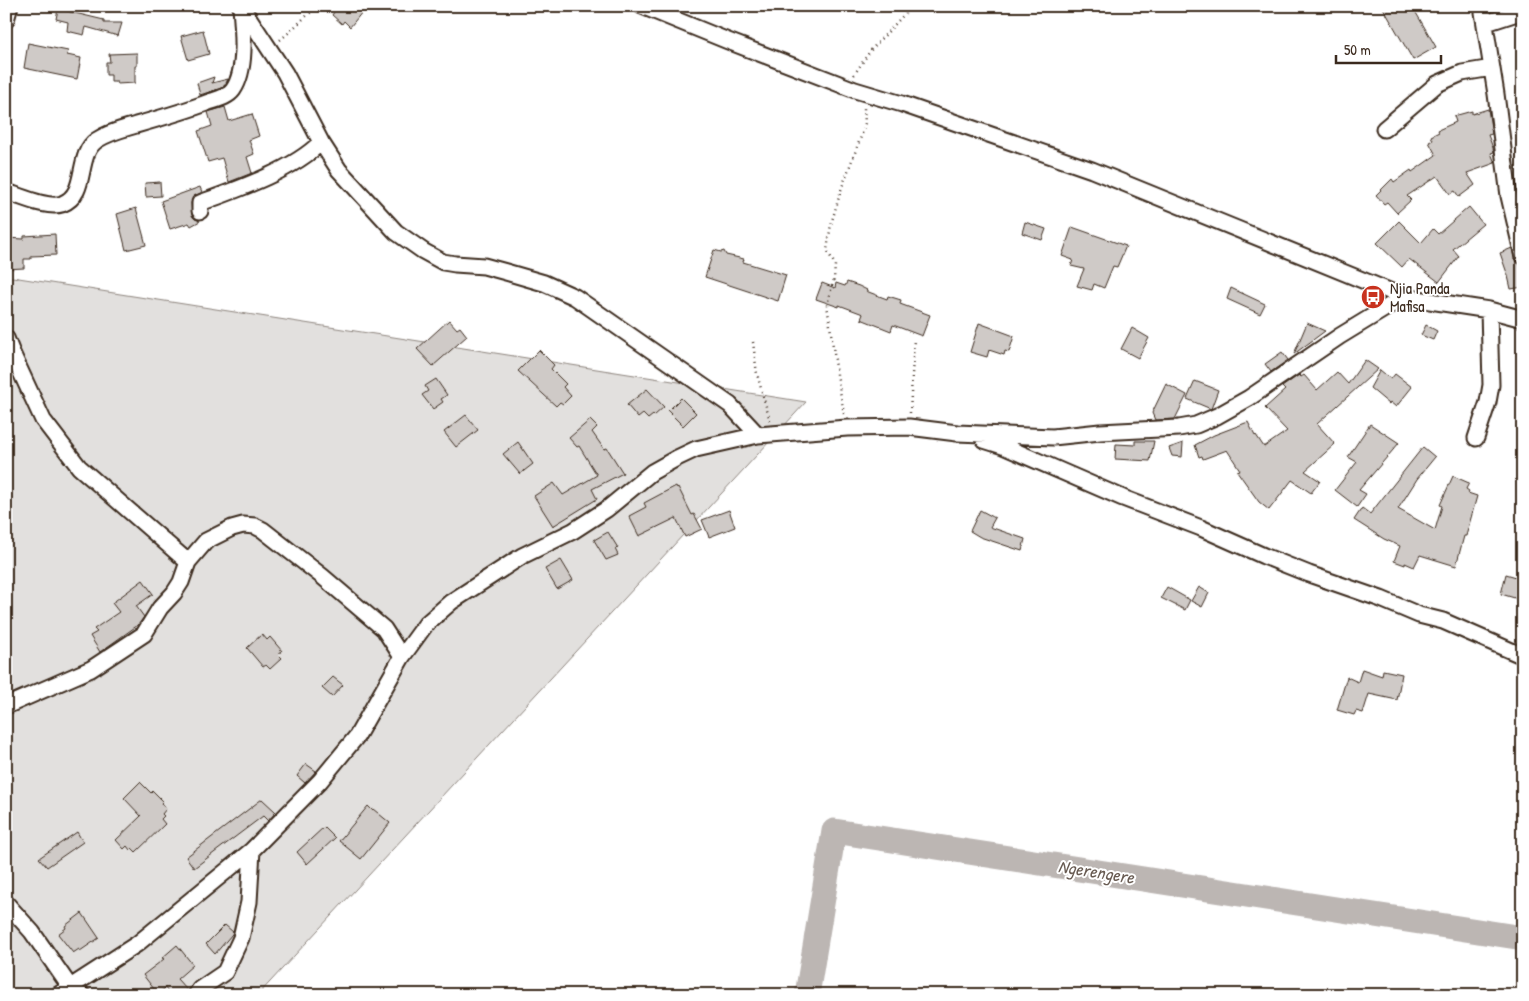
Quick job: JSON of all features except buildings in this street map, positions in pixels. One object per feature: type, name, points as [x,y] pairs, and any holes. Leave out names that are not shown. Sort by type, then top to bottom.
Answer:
[{"type":"street","points":[[6,20],[10,6]]},
{"type":"street","points":[[642,6],[856,90],[902,104],[1092,170],[1404,297],[1489,310],[1523,319]]},
{"type":"street","points":[[1482,6],[1486,23],[1509,196],[1523,256]]},
{"type":"street","points":[[241,7],[295,90],[320,142],[339,170],[396,232],[442,262],[493,269],[544,283],[575,297],[730,405],[758,435]]},
{"type":"street","points":[[6,192],[47,204],[58,205],[64,203],[78,189],[86,154],[98,140],[120,129],[204,104],[230,94],[238,80],[242,62],[241,7]]},
{"type":"street","points":[[1486,23],[1523,11]]},
{"type":"street","points":[[1384,129],[1438,84],[1462,73],[1492,68]]},
{"type":"street","points":[[200,211],[200,203],[280,170],[307,155],[320,142]]},
{"type":"street","points":[[6,903],[32,932],[70,992],[137,944],[252,850],[320,781],[357,736],[402,657],[426,624],[451,602],[522,556],[573,531],[607,509],[652,472],[696,449],[758,435],[847,428],[909,427],[957,433],[1053,437],[1100,432],[1180,428],[1217,416],[1249,398],[1340,336],[1404,297]]},
{"type":"street","points":[[1476,438],[1488,402],[1491,385],[1489,310]]},
{"type":"street","points":[[6,338],[44,420],[79,467],[188,562]]},
{"type":"street","points":[[957,433],[1003,446],[1264,556],[1419,615],[1443,621],[1523,656]]},
{"type":"street","points":[[6,706],[91,669],[144,634],[160,608],[181,582],[188,562],[206,541],[232,528],[243,525],[257,527],[290,550],[384,629],[402,657]]},
{"type":"street","points":[[196,995],[200,989],[225,972],[241,938],[248,902],[252,850]]},
{"type":"path","points":[[269,49],[320,6]]},
{"type":"path","points":[[847,428],[839,391],[827,306],[834,279],[835,265],[827,250],[834,213],[865,123],[864,108],[856,90],[853,77],[874,46],[912,6]]},
{"type":"path","points":[[909,427],[914,339]]},
{"type":"path","points":[[753,342],[758,374],[774,434]]},
{"type":"shaded area","points":[[6,276],[806,402],[258,995],[6,995]]},
{"type":"waterway","name":"Ngerengere","points":[[807,995],[834,831],[1523,938]]},
{"type":"place","name":"Njia Panda Mafisa","points":[[1373,297]]}]
